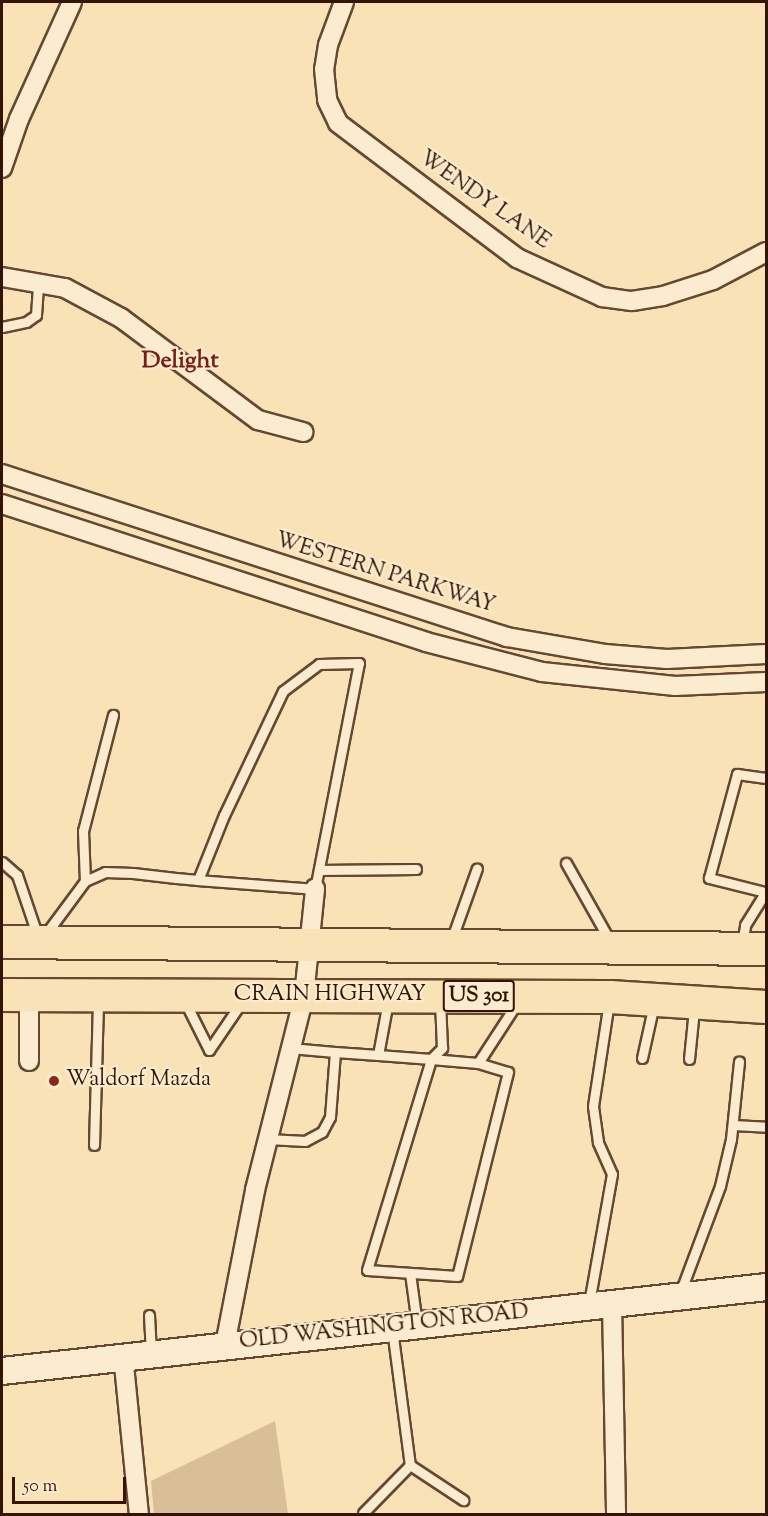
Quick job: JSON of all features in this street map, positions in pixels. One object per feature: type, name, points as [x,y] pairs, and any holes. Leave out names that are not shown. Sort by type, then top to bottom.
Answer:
[{"type":"highway","name":"US 301","points":[[2,942],[308,943],[614,949],[754,949]]},
{"type":"highway","name":"CRAIN HIGHWAY","points":[[15,995],[610,997],[766,1007]]},
{"type":"main road","name":"OLD WASHINGTON ROAD","points":[[2,1371],[766,1287]]},
{"type":"street","points":[[2,168],[19,119],[72,2]]},
{"type":"street","name":"WENDY LANE","points":[[344,2],[324,69],[327,100],[338,123],[518,258],[602,297],[632,301],[663,296],[713,280],[766,252]]},
{"type":"street","points":[[2,277],[65,288],[121,318],[258,420],[303,432]]},
{"type":"street","name":"WESTERN PARKWAY","points":[[2,474],[507,637],[605,654],[656,658],[766,654]]},
{"type":"street","points":[[2,504],[426,642],[542,672],[675,686],[766,682]]},
{"type":"street","points":[[225,1345],[268,1139],[304,996],[315,889]]},
{"type":"street","points":[[15,995],[29,1061]]},
{"type":"street","points":[[600,1305],[616,1515]]},
{"type":"street","points":[[123,1356],[139,1515]]},
{"type":"lane","points":[[2,327],[26,322],[36,315],[38,284]]},
{"type":"lane","points":[[40,942],[85,881],[105,872],[198,880],[315,889],[359,663],[320,664],[283,691],[224,814],[198,880]]},
{"type":"lane","points":[[85,881],[83,831],[113,715]]},
{"type":"lane","points":[[754,949],[745,925],[766,892],[709,878],[738,774],[766,778]]},
{"type":"lane","points":[[2,862],[17,875],[40,942]]},
{"type":"lane","points":[[566,863],[614,949]]},
{"type":"lane","points":[[449,946],[477,868]]},
{"type":"lane","points":[[319,870],[416,869]]},
{"type":"lane","points":[[94,1145],[98,996]]},
{"type":"lane","points":[[182,996],[209,1050],[246,996]]},
{"type":"lane","points":[[378,1055],[389,996]]},
{"type":"lane","points":[[290,1048],[335,1052],[431,1059],[478,1063],[508,1072],[456,1276],[367,1270],[431,1059],[442,1048],[440,996]]},
{"type":"lane","points":[[478,1063],[522,996]]},
{"type":"lane","points":[[600,1305],[612,1174],[598,1142],[593,1106],[610,997]]},
{"type":"lane","points":[[642,1058],[654,1001]]},
{"type":"lane","points":[[689,1059],[694,1003]]},
{"type":"lane","points":[[268,1139],[305,1141],[322,1132],[330,1117],[335,1052]]},
{"type":"lane","points":[[679,1296],[720,1186],[733,1125],[739,1061]]},
{"type":"lane","points":[[733,1125],[766,1127]]},
{"type":"lane","points":[[363,1513],[410,1465],[405,1325],[410,1273]]},
{"type":"lane","points":[[149,1315],[151,1353]]},
{"type":"lane","points":[[410,1465],[464,1500]]},
{"type":"shaded area","points":[[275,1421],[288,1514],[154,1514],[151,1481]]},
{"type":"place","name":"Waldorf Mazda","points":[[54,1081]]},
{"type":"district","name":"Delight","points":[[180,362]]}]
